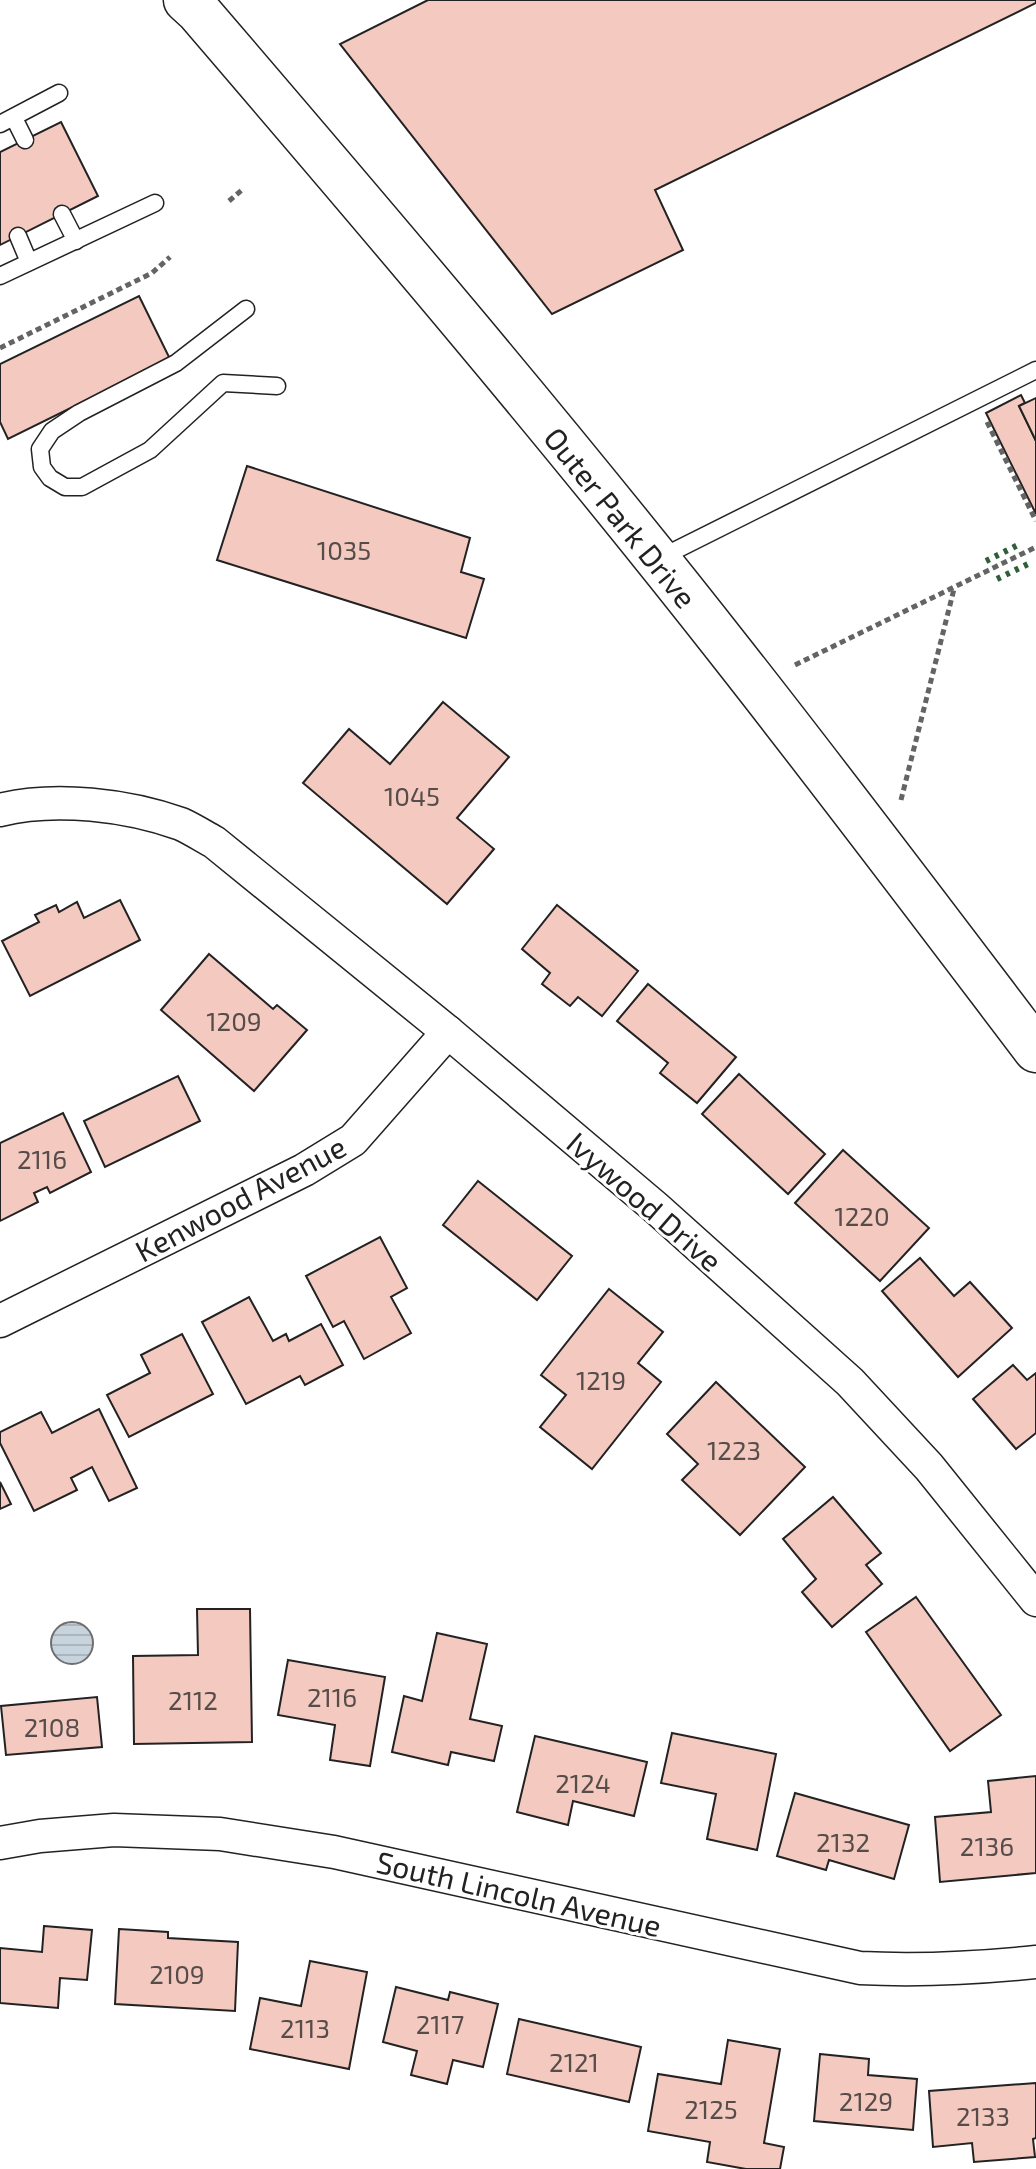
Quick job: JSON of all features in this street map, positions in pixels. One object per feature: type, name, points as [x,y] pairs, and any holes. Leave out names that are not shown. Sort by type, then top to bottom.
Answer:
[{"type":"street","name":"Outer Park Drive","points":[[186,0],[430,283],[656,559],[1036,1050]]},
{"type":"street","name":"Ivywood Drive","points":[[0,810],[52,804],[141,812],[183,825],[214,842],[448,1032],[655,1207],[850,1382],[929,1467],[1036,1600]]},
{"type":"street","name":"Kenwood Avenue","points":[[0,1321],[304,1170],[353,1140],[448,1032]]},
{"type":"street","name":"South Lincoln Avenue","points":[[0,1843],[40,1836],[114,1830],[220,1834],[334,1852],[860,1968],[974,1969],[1036,1962]]},
{"type":"lane","points":[[25,140],[7,121],[59,93]]},
{"type":"lane","points":[[0,276],[155,203]]},
{"type":"lane","points":[[62,214],[76,241]]},
{"type":"lane","points":[[18,236],[29,262]]},
{"type":"lane","points":[[246,309],[176,363],[79,413],[52,431],[40,449],[42,467],[50,478],[65,487],[82,487],[150,450],[223,383],[277,386]]},
{"type":"lane","points":[[656,559],[1036,370]]},
{"type":"path","points":[[229,201],[243,189]]},
{"type":"path","points":[[0,348],[152,273],[170,257]]},
{"type":"path","points":[[985,418],[1036,521]]},
{"type":"path","points":[[795,665],[1036,547]]},
{"type":"path","points":[[901,800],[954,588]]},
{"type":"shaded area","points":[[72,1622],[87,1628],[93,1643],[87,1658],[72,1664],[57,1658],[51,1643],[57,1628]]},
{"type":"building","points":[[428,0],[1036,0],[1036,3],[655,190],[683,250],[552,314],[340,44]]},
{"type":"building","points":[[61,122],[98,196],[0,245],[0,152]]},
{"type":"building","points":[[139,296],[170,359],[8,439],[0,422],[0,364]]},
{"type":"building","points":[[1021,395],[1025,403],[1019,406],[1036,441],[1036,514],[986,413]]},
{"type":"building","points":[[1036,398],[1036,441],[1019,406]]},
{"type":"building","points":[[247,466],[470,538],[461,572],[484,579],[466,638],[217,560]]},
{"type":"building","points":[[443,702],[509,757],[457,818],[494,849],[447,904],[303,783],[349,729],[390,764]]},
{"type":"building","points":[[120,900],[140,940],[30,996],[2,941],[39,922],[35,915],[56,905],[59,912],[77,902],[84,918]]},
{"type":"building","points":[[557,905],[638,971],[602,1016],[578,997],[570,1006],[542,984],[550,973],[522,949]]},
{"type":"building","points":[[209,954],[273,1009],[277,1005],[307,1030],[254,1091],[161,1010]]},
{"type":"building","points":[[648,984],[736,1057],[697,1103],[660,1073],[668,1063],[617,1021]]},
{"type":"building","points":[[739,1074],[825,1154],[788,1194],[702,1114]]},
{"type":"building","points":[[178,1076],[200,1121],[105,1167],[84,1121]]},
{"type":"building","points":[[63,1113],[91,1172],[50,1193],[47,1187],[34,1193],[38,1202],[0,1221],[0,1143]]},
{"type":"building","points":[[843,1150],[929,1228],[880,1281],[795,1203]]},
{"type":"building","points":[[478,1181],[572,1256],[537,1300],[443,1225]]},
{"type":"building","points":[[380,1237],[407,1288],[391,1297],[411,1333],[364,1359],[344,1321],[333,1327],[306,1276]]},
{"type":"building","points":[[920,1258],[954,1296],[970,1282],[1012,1328],[958,1377],[882,1291]]},
{"type":"building","points":[[609,1289],[663,1332],[638,1363],[661,1382],[592,1469],[540,1427],[566,1395],[541,1375]]},
{"type":"building","points":[[249,1297],[273,1341],[286,1334],[289,1341],[321,1324],[343,1365],[305,1385],[300,1376],[246,1404],[202,1322]]},
{"type":"building","points":[[182,1334],[213,1394],[129,1437],[107,1395],[150,1373],[141,1355]]},
{"type":"building","points":[[1013,1365],[1027,1380],[1036,1373],[1036,1433],[1016,1449],[973,1399]]},
{"type":"building","points":[[716,1382],[805,1467],[740,1535],[682,1480],[698,1464],[667,1434]]},
{"type":"building","points":[[99,1409],[137,1488],[109,1501],[92,1467],[71,1478],[77,1490],[34,1511],[0,1443],[0,1432],[41,1412],[52,1433]]},
{"type":"building","points":[[0,1482],[11,1504],[0,1509]]},
{"type":"building","points":[[833,1497],[881,1553],[866,1565],[882,1584],[832,1627],[802,1592],[816,1579],[783,1539]]},
{"type":"building","points":[[916,1597],[1001,1715],[950,1751],[866,1632]]},
{"type":"building","points":[[197,1609],[250,1609],[252,1742],[134,1744],[133,1656],[198,1655]]},
{"type":"building","points":[[437,1633],[487,1644],[470,1719],[502,1726],[494,1761],[451,1752],[448,1765],[392,1752],[404,1696],[422,1701]]},
{"type":"building","points":[[288,1660],[385,1677],[370,1766],[330,1760],[335,1725],[278,1715]]},
{"type":"building","points":[[97,1697],[102,1747],[6,1755],[1,1706]]},
{"type":"building","points":[[672,1733],[776,1754],[757,1850],[707,1839],[716,1794],[661,1783]]},
{"type":"building","points":[[535,1736],[647,1762],[634,1816],[573,1801],[568,1825],[517,1812]]},
{"type":"building","points":[[1036,1776],[1036,1873],[940,1882],[935,1817],[991,1812],[988,1781]]},
{"type":"building","points":[[795,1793],[909,1825],[894,1879],[829,1860],[826,1870],[777,1856]]},
{"type":"building","points":[[44,1926],[92,1930],[87,1980],[60,1978],[58,2008],[0,2003],[0,1948],[42,1952]]},
{"type":"building","points":[[119,1929],[168,1932],[168,1938],[238,1942],[235,2011],[115,2004]]},
{"type":"building","points":[[310,1961],[367,1972],[349,2069],[250,2049],[260,1998],[301,2006]]},
{"type":"building","points":[[396,1987],[448,2000],[450,1992],[498,2004],[483,2067],[453,2060],[447,2084],[411,2075],[417,2051],[383,2042]]},
{"type":"building","points":[[519,2019],[641,2047],[629,2102],[507,2074]]},
{"type":"building","points":[[728,2040],[780,2049],[764,2143],[784,2147],[780,2169],[746,2169],[707,2162],[710,2142],[648,2131],[658,2074],[721,2084]]},
{"type":"building","points":[[820,2054],[869,2059],[868,2075],[917,2079],[913,2130],[814,2121]]},
{"type":"building","points":[[1036,2083],[1035,2157],[974,2162],[972,2143],[933,2147],[929,2091]]},
{"type":"hedge","points":[[986,561],[1020,544]]},
{"type":"hedge","points":[[997,579],[1028,564]]}]
